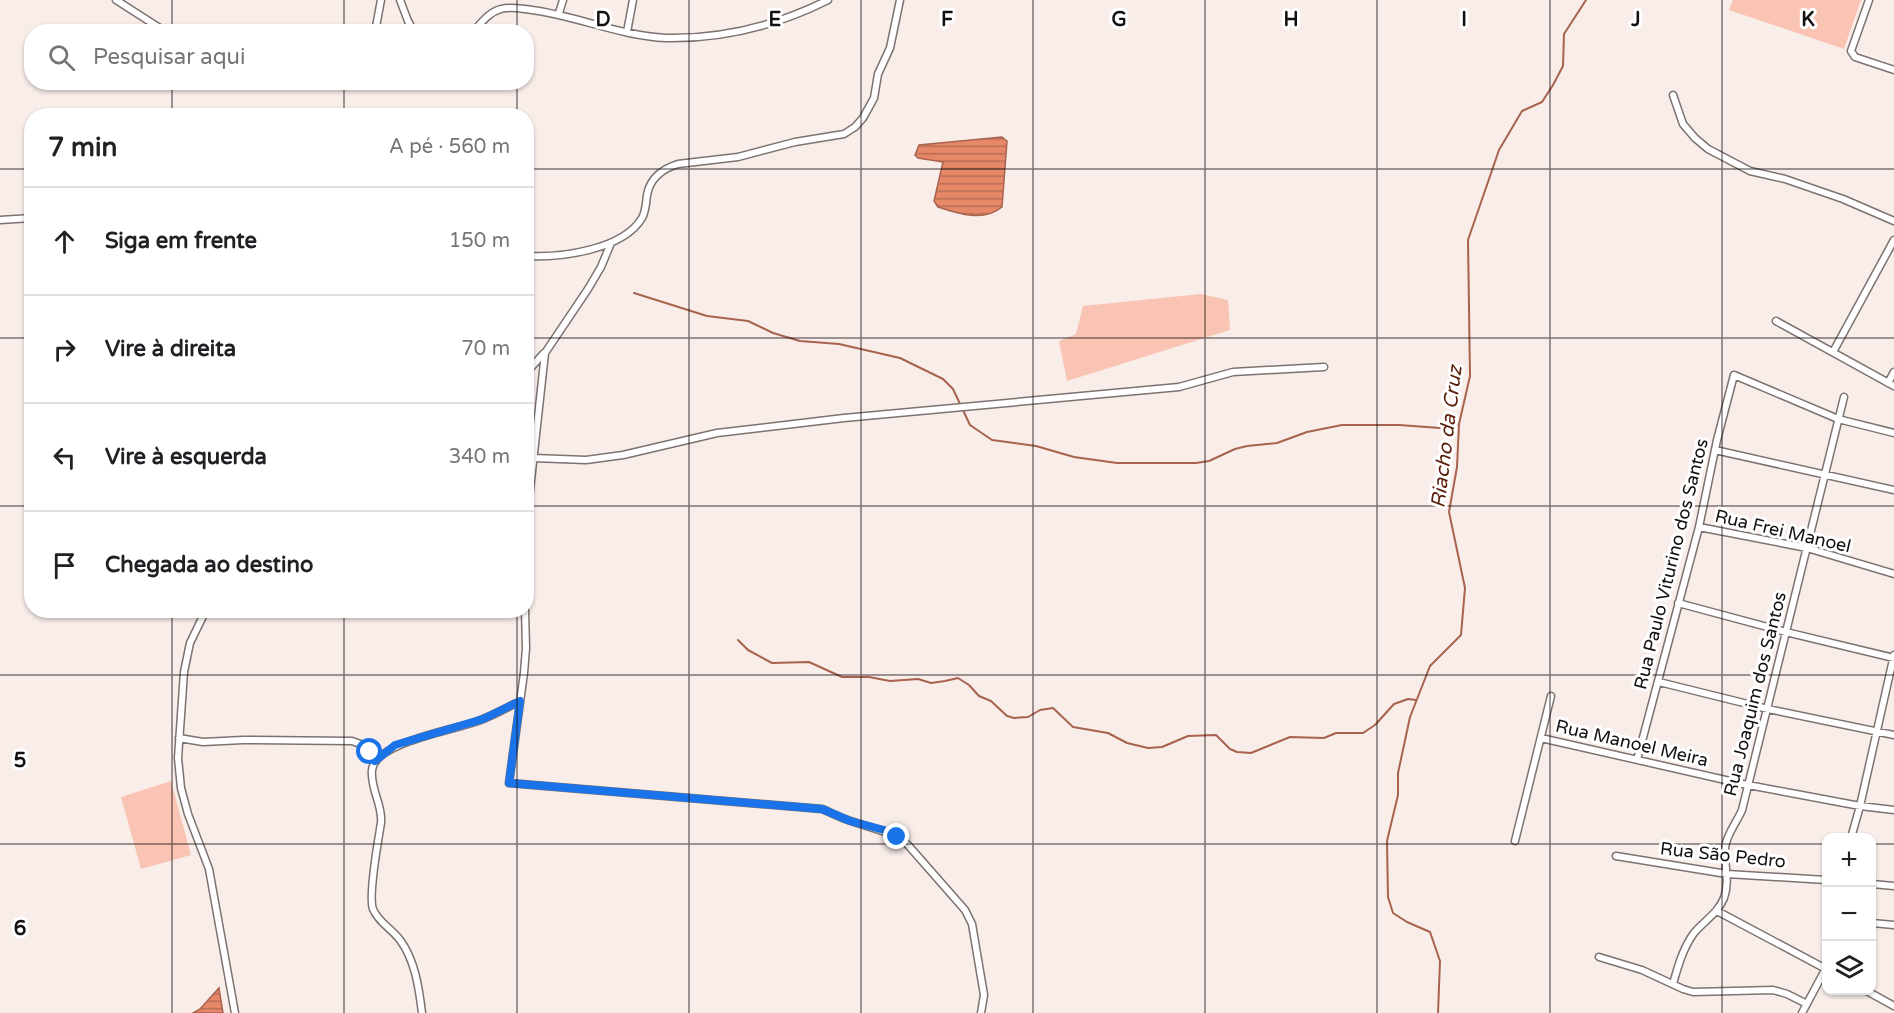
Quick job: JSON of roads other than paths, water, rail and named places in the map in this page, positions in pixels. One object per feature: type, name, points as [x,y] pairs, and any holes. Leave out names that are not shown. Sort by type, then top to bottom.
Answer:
[{"type":"street","points":[[116,0],[154,24]]},
{"type":"street","points":[[376,24],[381,0]]},
{"type":"street","points":[[400,0],[410,24]]},
{"type":"street","points":[[559,14],[563,0]]},
{"type":"street","points":[[627,32],[633,0]]},
{"type":"street","points":[[480,24],[488,16],[502,8],[511,7],[559,14],[627,32],[664,38],[732,33],[760,27],[828,0]]},
{"type":"street","points":[[534,256],[577,253],[611,243],[624,235],[643,217],[649,186],[653,179],[668,167],[738,157],[795,142],[844,134],[855,127],[864,118],[874,98],[878,74],[890,48],[900,0]]},
{"type":"street","points":[[1869,0],[1851,51],[1855,57],[1894,70]]},
{"type":"street","points":[[1673,95],[1683,124],[1701,143],[1722,157],[1750,171],[1802,184],[1894,221]]},
{"type":"street","points":[[0,220],[24,218]]},
{"type":"street","points":[[1833,352],[1894,240]]},
{"type":"street","points":[[534,365],[545,353],[588,289],[611,243]]},
{"type":"street","points":[[1776,321],[1891,385],[1894,372]]},
{"type":"street","points":[[534,449],[545,353]]},
{"type":"street","points":[[534,458],[586,460],[622,455],[717,433],[844,418],[1179,387],[1248,370],[1324,367]]},
{"type":"street","name":"Rua Paulo Viturino dos Santos","points":[[1637,760],[1700,527],[1715,450],[1734,375],[1839,419]]},
{"type":"street","name":"Rua Joaquim dos Santos","points":[[1672,984],[1684,951],[1695,933],[1717,911],[1727,888],[1726,840],[1737,822],[1748,784],[1844,398]]},
{"type":"street","points":[[1839,419],[1894,433]]},
{"type":"street","points":[[1715,450],[1894,490]]},
{"type":"street","name":"Rua Frei Manoel","points":[[1700,527],[1808,548],[1894,574]]},
{"type":"street","points":[[1678,603],[1786,632],[1894,657],[1852,833]]},
{"type":"street","points":[[202,618],[189,643],[184,672],[178,758],[181,788],[188,814],[209,869],[235,1013]]},
{"type":"street","points":[[525,618],[526,648],[509,783],[822,809],[850,821],[884,830],[897,837],[921,859],[965,910],[972,924],[980,965],[984,995],[981,1013]]},
{"type":"street","points":[[1659,682],[1768,709],[1894,735]]},
{"type":"street","points":[[1515,841],[1551,696]]},
{"type":"street","points":[[422,1013],[419,987],[406,949],[400,938],[377,917],[373,908],[372,894],[381,820],[372,781],[372,769],[375,761],[395,745],[483,719],[520,701]]},
{"type":"street","points":[[179,738],[203,742],[352,741],[363,745],[375,761]]},
{"type":"street","name":"Rua Manoel Meira","points":[[1541,738],[1748,784],[1860,806],[1894,810]]},
{"type":"street","name":"Rua São Pedro","points":[[1616,856],[1727,874],[1822,880]]},
{"type":"street","points":[[1876,884],[1894,886]]},
{"type":"street","points":[[1717,911],[1822,967]]},
{"type":"street","points":[[1876,923],[1894,925]]},
{"type":"street","points":[[1599,957],[1642,970],[1683,989],[1704,993],[1773,990],[1807,1004]]},
{"type":"street","points":[[1802,1013],[1822,976]]},
{"type":"street","points":[[1874,995],[1894,1006]]},
{"type":"waterway","name":"Riacho da Cruz","points":[[1438,1013],[1440,961],[1430,932],[1393,913],[1388,897],[1387,841],[1398,795],[1398,773],[1410,717],[1430,666],[1461,635],[1465,588],[1449,512],[1457,467],[1459,424],[1470,376],[1468,240],[1499,150],[1522,111],[1542,102],[1553,85],[1563,66],[1564,34],[1586,0]]},
{"type":"waterway","points":[[634,293],[707,316],[748,321],[773,333],[800,341],[839,344],[900,358],[943,379],[953,389],[970,425],[992,440],[1036,446],[1074,457],[1117,463],[1196,463],[1209,461],[1235,449],[1277,443],[1307,432],[1342,425],[1440,428],[1457,424]]},
{"type":"waterway","points":[[738,640],[748,650],[772,663],[809,662],[842,677],[869,677],[890,681],[918,679],[931,683],[958,678],[969,685],[979,696],[991,701],[1007,716],[1028,717],[1040,710],[1053,708],[1073,727],[1108,733],[1127,743],[1148,748],[1162,747],[1188,736],[1216,735],[1230,749],[1251,753],[1290,737],[1324,738],[1336,733],[1363,733],[1375,725],[1394,704],[1408,699],[1416,700]]}]
